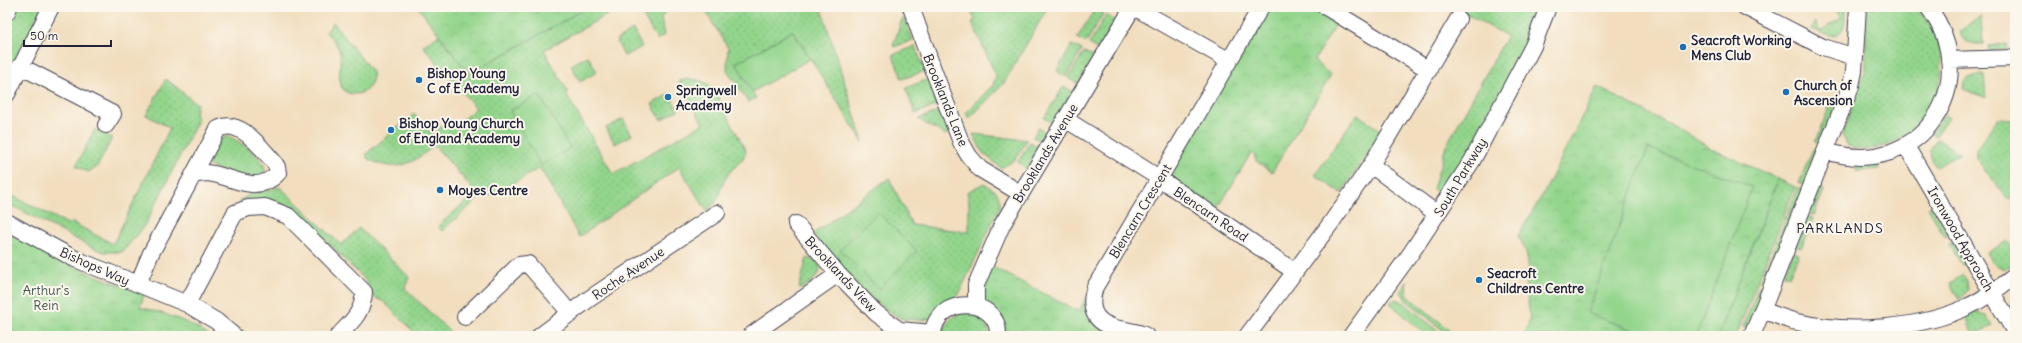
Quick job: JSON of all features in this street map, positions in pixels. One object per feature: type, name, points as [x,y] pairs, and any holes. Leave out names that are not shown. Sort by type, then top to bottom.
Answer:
[{"type":"street","points":[[7,12],[9,7]]},
{"type":"street","points":[[7,94],[51,7]]},
{"type":"street","name":"Brooklands Lane","points":[[911,7],[940,86],[969,156],[980,169],[1020,193]]},
{"type":"street","points":[[1134,7],[1228,60]]},
{"type":"street","name":"Brooklands Avenue","points":[[976,306],[976,286],[1002,225],[1134,7]]},
{"type":"street","name":"Blencarn Crescent","points":[[1146,336],[1111,327],[1093,312],[1091,300],[1094,287],[1261,7]]},
{"type":"street","points":[[1326,7],[1429,70]]},
{"type":"street","name":"South Parkway","points":[[1351,336],[1437,214],[1483,139],[1533,46],[1548,7]]},
{"type":"street","points":[[1745,7],[1823,47],[1855,58]]},
{"type":"street","points":[[1752,336],[1851,86],[1855,58],[1858,7]]},
{"type":"street","points":[[1826,151],[1845,156],[1863,158],[1890,153],[1906,146],[1927,128],[1938,112],[1948,86],[1949,60],[1942,30],[1928,7]]},
{"type":"street","points":[[1248,336],[1321,237],[1371,165],[1458,20]]},
{"type":"street","points":[[1949,60],[2015,58]]},
{"type":"street","points":[[20,66],[113,114],[106,125]]},
{"type":"street","name":"Blencarn Road","points":[[1065,120],[1159,178],[1295,272]]},
{"type":"street","name":"Bishops Way","points":[[7,222],[75,259],[138,284],[151,253],[218,129],[225,125],[235,126],[274,162],[278,172],[271,180],[264,184],[252,184],[207,173],[194,175]]},
{"type":"street","name":"Ironwood Approach","points":[[1906,146],[2015,332]]},
{"type":"street","points":[[1371,165],[1437,214]]},
{"type":"street","points":[[188,304],[235,213],[248,208],[265,207],[288,216],[364,292],[364,302],[358,316],[338,336]]},
{"type":"street","name":"Roche Avenue","points":[[540,336],[589,299],[717,213]]},
{"type":"street","name":"Brooklands View","points":[[796,224],[838,274],[865,303],[899,330],[933,334]]},
{"type":"street","points":[[465,317],[519,265],[528,264],[571,314]]},
{"type":"street","points":[[757,334],[838,274]]},
{"type":"street","points":[[1762,310],[1797,322],[1835,327],[1873,327],[1909,324],[1945,316],[1968,307],[1992,293],[2015,276]]},
{"type":"street","points":[[138,284],[188,304],[216,321],[234,336]]},
{"type":"street","points":[[933,334],[936,324],[948,309],[967,304],[976,306],[989,313],[995,322],[998,336]]},
{"type":"green space","points":[[16,7],[42,7],[7,75],[7,24]]},
{"type":"green space","points":[[418,7],[588,7],[469,74]]},
{"type":"green space","points":[[588,7],[621,7],[544,50],[568,92],[566,94],[613,174],[703,124],[679,81],[689,79],[699,80],[708,84],[715,91],[746,151],[741,161],[727,176],[718,198],[712,207],[707,211],[679,167],[579,237],[540,168],[493,195],[481,196],[442,231],[438,226],[476,193],[436,147],[433,146],[418,158],[403,165],[387,166],[368,159],[366,154],[414,114],[432,134],[445,123],[451,129],[476,108],[423,46],[439,35],[469,74]]},
{"type":"green space","points":[[638,7],[669,7],[661,18],[664,35],[657,40]]},
{"type":"green space","points":[[703,7],[821,7],[863,142],[793,31],[736,63],[756,98],[748,102],[727,70],[728,48]]},
{"type":"green space","points":[[970,7],[1048,7],[1004,83],[969,119],[966,113],[993,85],[996,76],[972,22],[975,21]]},
{"type":"green space","points":[[1261,7],[1326,7],[1341,16],[1314,61],[1331,75],[1272,172],[1256,161],[1254,155],[1251,153],[1214,215],[1159,178]]},
{"type":"green space","points":[[1454,7],[1548,7],[1448,199],[1433,189],[1446,146],[1507,36]]},
{"type":"green space","points":[[1837,7],[1846,7],[1846,17],[1842,30],[1839,33],[1828,35],[1812,29],[1815,22],[1820,31],[1841,18],[1836,10]]},
{"type":"green space","points":[[1866,7],[1916,7],[1930,25],[1939,44],[1942,65],[1939,86],[1932,105],[1920,122],[1904,136],[1884,146],[1871,149],[1857,149],[1848,146],[1842,135],[1866,69]]},
{"type":"green space","points":[[1095,9],[1103,14],[1086,43],[1077,38]]},
{"type":"green space","points":[[1106,15],[1116,21],[1098,50],[1089,44]]},
{"type":"green space","points":[[1981,16],[1983,44],[1965,41],[1960,31]]},
{"type":"green space","points":[[902,19],[905,19],[913,40],[894,47],[893,46]]},
{"type":"green space","points":[[333,22],[372,72],[373,78],[369,87],[361,93],[348,93],[343,89],[341,84],[340,53],[336,44],[326,33]]},
{"type":"green space","points":[[633,30],[642,47],[624,56],[616,40]]},
{"type":"green space","points":[[793,31],[810,59],[752,92],[736,63]]},
{"type":"green space","points":[[2007,44],[2007,50],[1989,51],[1988,46]]},
{"type":"green space","points":[[1072,45],[1082,50],[1066,77],[1057,71]]},
{"type":"green space","points":[[915,46],[925,71],[902,79],[893,55]]},
{"type":"green space","points":[[1084,52],[1094,57],[1078,84],[1068,78]]},
{"type":"green space","points":[[588,56],[597,72],[580,82],[571,65]]},
{"type":"green space","points":[[1984,75],[1986,98],[1963,89],[1968,79],[1973,76]]},
{"type":"green space","points":[[166,79],[197,104],[195,114],[198,120],[147,221],[140,232],[122,252],[104,252],[93,248],[7,203],[7,193],[70,225],[71,222],[113,244],[170,128],[146,115]]},
{"type":"green space","points":[[928,79],[938,105],[915,114],[906,88]]},
{"type":"green space","points":[[1064,86],[1073,92],[1054,124],[1044,118]]},
{"type":"green space","points":[[1597,87],[1677,128],[1712,149],[1778,179],[1718,336],[1523,336],[1529,324],[1526,287],[1528,260],[1518,236],[1546,189]]},
{"type":"green space","points":[[669,94],[678,110],[661,120],[652,104]]},
{"type":"green space","points":[[539,95],[570,148],[541,165],[510,111]]},
{"type":"green space","points":[[1831,103],[1835,108],[1821,145],[1815,142]]},
{"type":"green space","points":[[940,111],[949,133],[946,135],[918,119]]},
{"type":"green space","points":[[1357,114],[1383,132],[1341,193],[1315,175]]},
{"type":"green space","points":[[1944,115],[1949,117],[1936,136],[1932,133]]},
{"type":"green space","points":[[1998,118],[2015,119],[2015,200],[2006,197],[1976,158],[1976,149]]},
{"type":"green space","points":[[623,119],[632,135],[615,144],[606,128]]},
{"type":"green space","points":[[1038,128],[1048,134],[1043,142],[1033,137]]},
{"type":"green space","points":[[95,129],[112,138],[97,167],[88,172],[76,166]]},
{"type":"green space","points":[[973,134],[1027,140],[1015,160],[1001,168],[983,153]]},
{"type":"green space","points":[[228,136],[251,150],[257,156],[264,166],[265,171],[263,176],[246,179],[209,166],[211,152],[216,144]]},
{"type":"green space","points":[[1937,139],[1960,153],[1936,167],[1931,158],[1930,150]]},
{"type":"green space","points":[[1030,142],[1041,148],[1027,169],[1018,162]]},
{"type":"green space","points":[[1648,148],[1752,187],[1696,336],[1649,336],[1587,313]]},
{"type":"green space","points":[[1813,149],[1819,151],[1805,185],[1799,183]]},
{"type":"green space","points":[[1877,163],[1879,169],[1856,171],[1856,165]]},
{"type":"green space","points":[[889,178],[912,225],[969,232],[969,202],[967,192],[984,183],[997,192],[1000,201],[1000,206],[959,294],[954,301],[931,318],[924,320],[901,319],[881,306],[852,281],[813,234]]},
{"type":"green space","points":[[1778,179],[1795,187],[1736,336],[1718,336]]},
{"type":"green space","points":[[280,187],[341,245],[359,228],[409,277],[405,288],[454,336],[418,336],[384,302],[375,298],[365,280],[294,209],[274,201],[258,200],[242,204],[239,201],[251,194]]},
{"type":"green space","points":[[1798,187],[1804,189],[1767,281],[1762,279]]},
{"type":"green space","points":[[1819,187],[1824,190],[1814,215],[1809,213]]},
{"type":"green space","points":[[1932,206],[1949,235],[1945,237],[1928,208]]},
{"type":"green space","points":[[878,212],[917,251],[879,289],[840,250]]},
{"type":"green space","points":[[1807,216],[1813,218],[1801,248],[1795,246]]},
{"type":"green space","name":"Arthur's Rein","points":[[7,232],[91,274],[145,292],[140,307],[185,322],[209,336],[7,336]]},
{"type":"green space","points":[[1953,241],[1966,263],[1962,265],[1949,244]]},
{"type":"green space","points":[[2007,241],[2015,251],[2015,265],[2005,269],[1994,264],[1987,253]]},
{"type":"green space","points":[[1793,252],[1799,254],[1789,277],[1784,275]]},
{"type":"green space","points":[[807,258],[816,261],[820,269],[819,273],[810,283],[803,288],[799,288]]},
{"type":"green space","points":[[985,263],[1079,312],[1086,297],[1092,321],[1110,336],[998,336],[979,307]]},
{"type":"green space","points":[[1963,275],[1967,281],[1968,290],[1959,300],[1950,283]]},
{"type":"green space","points":[[1407,281],[1406,289],[1408,296],[1457,336],[1450,336],[1406,300],[1401,291]]},
{"type":"green space","points":[[1759,286],[1765,288],[1749,329],[1743,327]]},
{"type":"green space","points":[[1395,299],[1403,302],[1444,336],[1427,336],[1390,303]]},
{"type":"green space","points":[[1975,312],[1986,315],[1992,325],[1973,336],[1966,316]]},
{"type":"green space","points":[[961,313],[972,314],[984,321],[989,330],[990,336],[942,336],[944,328],[948,322]]},
{"type":"place","name":"Seacroft Working Mens Club","points":[[1683,47]]},
{"type":"place","name":"Bishop Young C of E Academy","points":[[419,80]]},
{"type":"place","name":"Church of Ascension","points":[[1786,92]]},
{"type":"place","name":"Springwell Academy","points":[[668,97]]},
{"type":"place","name":"Bishop Young Church of England Academy","points":[[391,130]]},
{"type":"place","name":"Moyes Centre","points":[[440,190]]},
{"type":"place","name":"Seacroft Childrens Centre","points":[[1479,280]]},
{"type":"district","name":"PARKLANDS","points":[[1840,228]]}]
